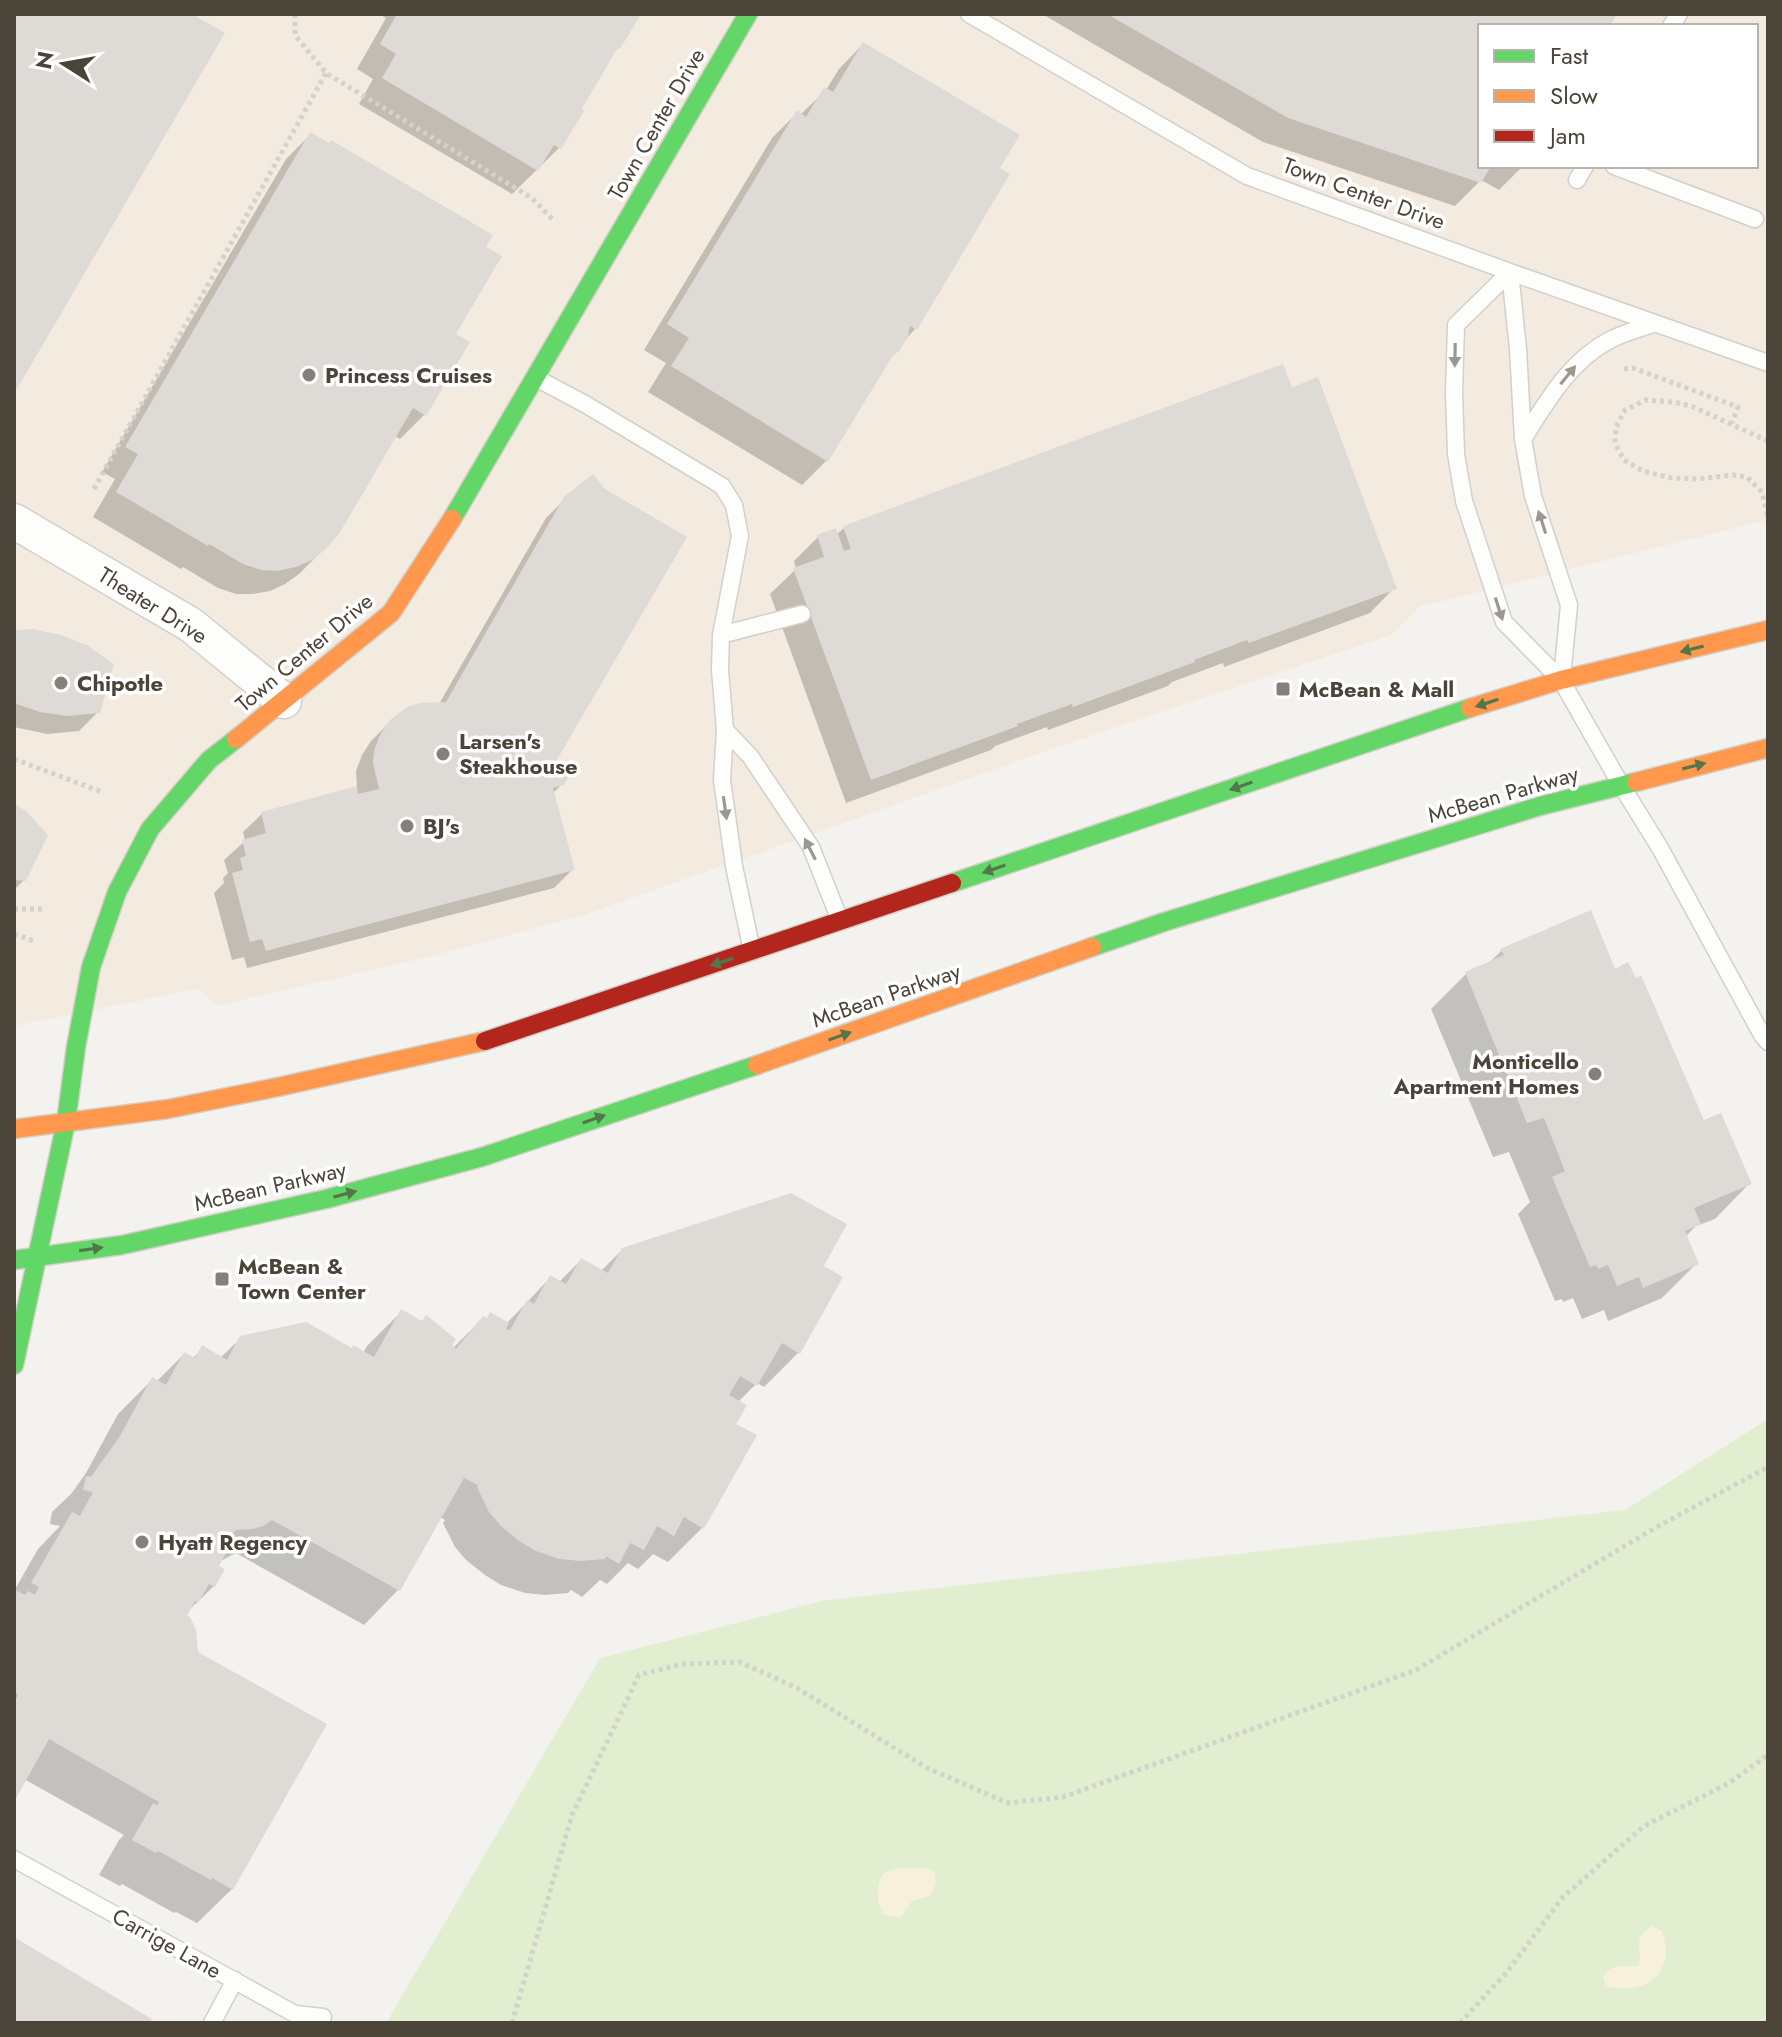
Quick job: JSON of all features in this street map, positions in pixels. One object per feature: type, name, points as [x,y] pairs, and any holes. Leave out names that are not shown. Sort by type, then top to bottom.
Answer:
[{"type":"main road","name":"Town Center Drive","points":[[14,1365],[66,1122],[91,967],[117,892],[143,841],[209,760],[391,613],[462,504],[748,14]]},
{"type":"main road","points":[[14,1129],[168,1109],[485,1041],[1561,680],[1768,630]]},
{"type":"main road","name":"McBean Parkway","points":[[14,1260],[122,1245],[326,1199],[482,1157],[830,1040],[1164,922],[1540,806],[1768,748]]},
{"type":"street","name":"Theater Drive","points":[[14,521],[191,625],[284,701]]},
{"type":"lane","name":"Town Center Drive","points":[[969,14],[1247,176],[1768,363]]},
{"type":"lane","points":[[1619,168],[1755,219]]},
{"type":"lane","points":[[1510,272],[1523,439],[1533,496],[1569,605],[1561,680]]},
{"type":"lane","points":[[1510,272],[1456,325],[1454,393],[1456,454],[1464,501],[1504,622],[1561,680],[1660,848],[1768,1042]]},
{"type":"lane","points":[[1523,439],[1573,367],[1608,341],[1655,323]]},
{"type":"lane","points":[[535,377],[722,486],[734,505],[740,536],[721,635],[720,670],[725,730],[722,780],[734,866],[752,952]]},
{"type":"lane","points":[[721,635],[802,614]]},
{"type":"lane","points":[[725,730],[750,756],[811,847],[840,921]]},
{"type":"lane","name":"Carrige Lane","points":[[14,1859],[295,2014],[323,2017]]},
{"type":"lane","points":[[212,2023],[235,1980]]},
{"type":"path","points":[[295,14],[295,35],[326,73],[532,198],[554,221]]},
{"type":"path","points":[[94,489],[326,73]]},
{"type":"path","points":[[1621,370],[1633,368],[1738,407],[1732,423]]},
{"type":"path","points":[[1768,441],[1691,406],[1646,400],[1625,410],[1616,427],[1615,443],[1624,460],[1643,471],[1672,478],[1747,477],[1762,492],[1768,517]]},
{"type":"path","points":[[14,759],[102,792]]},
{"type":"path","points":[[14,909],[46,909]]},
{"type":"path","points":[[14,934],[34,941]]},
{"type":"path","points":[[512,2023],[572,1815],[639,1675],[682,1664],[740,1662],[797,1688],[927,1768],[1008,1803],[1063,1797],[1416,1670],[1655,1528],[1768,1467]]},
{"type":"path","points":[[1460,2023],[1507,1972],[1563,1897],[1644,1826],[1729,1783],[1768,1755]]},
{"type":"shaded area","points":[[14,14],[1768,14],[1768,520],[1419,607],[1391,635],[1052,749],[587,914],[429,957],[216,1006],[198,989],[14,1026]]},
{"type":"green space","points":[[1768,1419],[1768,2023],[386,2023],[600,1658],[822,1601],[1625,1510]]},
{"type":"sand","points":[[896,1868],[924,1868],[935,1872],[936,1884],[930,1896],[912,1901],[901,1917],[884,1914],[878,1898],[881,1877]]},
{"type":"sand","points":[[1652,1926],[1662,1931],[1666,1946],[1665,1958],[1655,1978],[1634,1988],[1606,1986],[1603,1977],[1610,1969],[1638,1966],[1639,1941]]},
{"type":"building","points":[[14,14],[192,14],[225,33],[17,389],[14,387]]},
{"type":"building","points":[[397,14],[641,14],[620,49],[618,47],[561,149],[554,145],[538,171],[382,78],[396,54],[380,44]]},
{"type":"building","points":[[1107,14],[1617,14],[1611,24],[1478,24],[1478,168],[1490,168],[1481,183],[1288,118]]},
{"type":"building","points":[[863,42],[1020,135],[1000,168],[1010,174],[917,330],[910,326],[900,350],[892,357],[828,462],[671,366],[689,338],[667,324],[797,110],[806,117],[824,87],[833,92]]},
{"type":"building","name":"Princess Cruises","points":[[310,132],[329,143],[331,140],[493,235],[486,247],[502,256],[456,334],[470,342],[426,416],[413,408],[339,534],[312,560],[277,571],[261,570],[208,546],[116,492],[138,454],[125,447]]},
{"type":"building","points":[[1283,364],[1292,387],[1318,377],[1397,589],[1249,643],[1247,640],[1195,662],[1017,724],[871,780],[793,568],[824,557],[817,535],[836,528],[844,551],[851,549],[843,526]]},
{"type":"building","points":[[593,474],[605,489],[687,537],[555,763],[571,772],[564,785],[553,788],[575,870],[266,951],[262,939],[250,942],[232,873],[243,870],[240,858],[246,856],[242,840],[266,833],[261,812],[357,786],[358,794],[379,789],[373,763],[374,751],[390,720],[407,707],[446,702],[564,497]]},
{"type":"building","name":"Chipotle","points":[[33,629],[87,645],[114,664],[100,713],[67,716],[40,712],[14,703],[14,630]]},
{"type":"building","points":[[14,804],[26,811],[48,835],[26,881],[14,880]]},
{"type":"building","name":"Monticello Apartment Homes","points":[[1591,910],[1615,969],[1628,962],[1636,978],[1641,975],[1704,1120],[1721,1113],[1752,1184],[1694,1208],[1701,1224],[1685,1231],[1699,1264],[1643,1288],[1639,1277],[1617,1286],[1608,1265],[1598,1269],[1596,1265],[1590,1267],[1552,1177],[1565,1171],[1544,1118],[1527,1123],[1465,972],[1504,955],[1500,949]]},
{"type":"building","name":"Hyatt Regency","points":[[791,1193],[847,1224],[824,1266],[843,1277],[800,1354],[782,1343],[757,1386],[740,1376],[729,1395],[747,1405],[736,1424],[757,1435],[704,1529],[684,1517],[674,1536],[657,1526],[644,1550],[630,1543],[619,1564],[606,1556],[605,1559],[581,1561],[560,1559],[536,1551],[501,1526],[489,1512],[478,1485],[464,1478],[400,1591],[272,1520],[252,1529],[235,1530],[219,1566],[225,1569],[215,1587],[209,1584],[187,1616],[196,1630],[198,1652],[327,1724],[233,1890],[132,1840],[153,1803],[157,1805],[159,1802],[49,1739],[14,1802],[14,1703],[18,1695],[14,1690],[14,1593],[15,1590],[25,1595],[28,1591],[35,1595],[39,1587],[31,1583],[72,1512],[80,1516],[93,1492],[83,1490],[86,1476],[91,1477],[120,1436],[152,1377],[166,1385],[184,1352],[195,1358],[202,1345],[227,1360],[240,1336],[306,1322],[374,1357],[401,1309],[422,1321],[426,1315],[456,1339],[452,1345],[456,1349],[483,1316],[487,1318],[490,1312],[509,1323],[506,1329],[510,1330],[527,1300],[534,1304],[550,1275],[566,1284],[581,1258],[608,1273],[622,1248]]},
{"type":"building","points":[[14,1937],[152,2019],[149,2023],[14,2023]]},
{"type":"traffic: fast","points":[[452,519],[748,14]]},
{"type":"traffic: fast","points":[[952,883],[1470,708]]},
{"type":"traffic: fast","points":[[14,1365],[66,1122],[91,967],[117,892],[150,829],[209,760],[236,739]]},
{"type":"traffic: fast","points":[[1092,947],[1540,806],[1636,782]]},
{"type":"traffic: fast","points":[[14,1260],[122,1245],[326,1199],[482,1157],[757,1065]]},
{"type":"traffic: slow","points":[[236,739],[391,613],[452,519]]},
{"type":"traffic: slow","points":[[1470,708],[1561,680],[1768,630]]},
{"type":"traffic: slow","points":[[1636,782],[1768,748]]},
{"type":"traffic: slow","points":[[757,1065],[1092,947]]},
{"type":"traffic: slow","points":[[14,1129],[168,1109],[485,1041]]},
{"type":"traffic: jam","points":[[485,1041],[952,883]]},
{"type":"place","name":"Princess Cruises","points":[[309,375]]},
{"type":"place","name":"Chipotle","points":[[61,683]]},
{"type":"place","name":"McBean & Mall","points":[[1283,689]]},
{"type":"place","name":"Larsen's Steakhouse","points":[[443,754]]},
{"type":"place","name":"BJ's","points":[[407,826]]},
{"type":"place","name":"Monticello Apartment Homes","points":[[1595,1074]]},
{"type":"place","name":"McBean & Town Center","points":[[222,1279]]},
{"type":"place","name":"Hyatt Regency","points":[[142,1542]]}]
